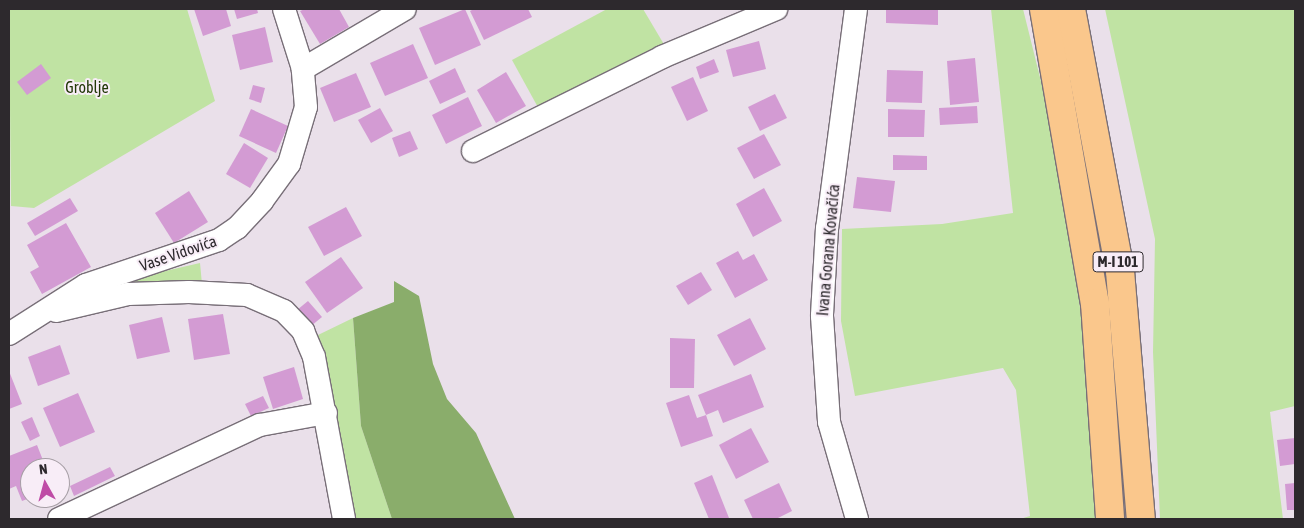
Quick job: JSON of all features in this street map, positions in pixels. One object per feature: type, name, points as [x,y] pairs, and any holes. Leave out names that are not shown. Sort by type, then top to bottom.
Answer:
[{"type":"main road","name":"M-I 101","points":[[1044,9],[1095,303],[1110,519]]},
{"type":"main road","name":"M-I 101","points":[[1071,9],[1120,271],[1141,519]]},
{"type":"street","name":"Vase Vidovića","points":[[9,334],[36,315],[86,285],[198,249],[237,228],[289,164],[306,107],[303,69],[284,9]]},
{"type":"street","points":[[303,69],[405,9]]},
{"type":"street","points":[[473,151],[671,53],[776,9]]},
{"type":"street","name":"Ivana Gorana Kovačića","points":[[856,9],[825,246],[822,316],[829,422],[858,519]]},
{"type":"street","points":[[36,315],[128,294],[225,293],[261,299],[284,311],[303,330],[326,413],[344,519]]},
{"type":"street","points":[[59,519],[260,425],[326,413]]},
{"type":"green space","name":"Groblje","points":[[9,9],[187,9],[215,101],[34,208],[11,206]]},
{"type":"green space","points":[[607,9],[643,9],[665,46],[540,111],[512,60]]},
{"type":"green space","points":[[991,9],[1023,9],[1065,178],[1088,376],[1096,519],[1020,519],[1030,516],[1016,390],[1003,368],[855,396],[841,321],[842,229],[942,224],[1013,213]]},
{"type":"green space","points":[[1105,9],[1295,9],[1295,406],[1270,412],[1283,519],[1160,519],[1153,352],[1155,239]]},
{"type":"green space","points":[[200,263],[202,284],[110,286],[126,280]]},
{"type":"green space","points":[[394,281],[419,296],[433,364],[447,399],[476,433],[515,519],[392,519],[361,426],[353,318],[394,302]]},
{"type":"green space","points":[[353,318],[361,426],[392,519],[352,519],[318,335]]},
{"type":"building","points":[[194,9],[226,9],[231,26],[203,36]]},
{"type":"building","points":[[234,9],[257,9],[258,13],[237,19]]},
{"type":"building","points":[[305,9],[339,9],[349,27],[320,44],[300,11]]},
{"type":"building","points":[[465,9],[481,45],[435,65],[419,28]]},
{"type":"building","points":[[474,9],[528,9],[532,17],[484,40],[470,11]]},
{"type":"building","points":[[886,9],[938,9],[938,25],[886,23]]},
{"type":"building","points":[[265,27],[273,62],[240,70],[232,35]]},
{"type":"building","points":[[759,41],[766,69],[733,77],[726,50]]},
{"type":"building","points":[[413,44],[428,78],[385,96],[370,63]]},
{"type":"building","points":[[975,58],[979,102],[950,105],[947,61]]},
{"type":"building","points":[[714,59],[719,72],[700,79],[696,67]]},
{"type":"building","points":[[41,64],[51,78],[27,95],[17,82]]},
{"type":"building","points":[[455,68],[466,92],[440,104],[429,81]]},
{"type":"building","points":[[887,70],[923,71],[922,103],[886,102]]},
{"type":"building","points":[[506,72],[526,106],[496,123],[477,90]]},
{"type":"building","points":[[356,73],[371,107],[334,122],[320,88]]},
{"type":"building","points":[[693,77],[708,111],[687,121],[671,87]]},
{"type":"building","points":[[253,85],[265,88],[261,103],[249,99]]},
{"type":"building","points":[[775,94],[787,118],[760,131],[748,107]]},
{"type":"building","points":[[468,97],[482,126],[446,144],[432,115]]},
{"type":"building","points":[[977,106],[978,123],[940,125],[939,108]]},
{"type":"building","points":[[380,108],[393,131],[371,143],[358,120]]},
{"type":"building","points":[[251,109],[288,126],[276,153],[239,136]]},
{"type":"building","points":[[888,109],[925,110],[924,137],[888,137]]},
{"type":"building","points":[[410,131],[418,149],[399,157],[392,138]]},
{"type":"building","points":[[764,134],[781,165],[754,179],[737,148]]},
{"type":"building","points":[[244,143],[268,158],[250,188],[226,174]]},
{"type":"building","points":[[893,155],[927,156],[927,170],[893,170]]},
{"type":"building","points":[[857,177],[895,181],[891,212],[853,208]]},
{"type":"building","points":[[764,188],[782,221],[753,237],[736,204]]},
{"type":"building","points":[[189,191],[208,222],[174,243],[155,213]]},
{"type":"building","points":[[70,198],[78,211],[35,236],[27,223]]},
{"type":"building","points":[[346,207],[362,236],[324,256],[308,227]]},
{"type":"building","points":[[66,223],[91,267],[42,294],[30,272],[39,267],[27,245]]},
{"type":"building","points":[[738,251],[743,260],[754,254],[768,280],[735,298],[716,263]]},
{"type":"building","points":[[341,257],[363,288],[327,313],[305,282]]},
{"type":"building","points":[[701,272],[712,290],[688,305],[676,286]]},
{"type":"building","points":[[308,301],[322,317],[311,326],[297,310]]},
{"type":"building","points":[[223,314],[230,354],[194,360],[188,319]]},
{"type":"building","points":[[162,317],[170,352],[137,359],[129,325]]},
{"type":"building","points":[[750,318],[766,349],[734,366],[717,335]]},
{"type":"building","points":[[670,338],[695,339],[694,388],[670,388]]},
{"type":"building","points":[[60,345],[70,374],[38,386],[28,357]]},
{"type":"building","points":[[294,367],[303,399],[273,409],[263,377]]},
{"type":"building","points":[[9,371],[22,404],[9,409]]},
{"type":"building","points":[[751,374],[764,407],[723,423],[718,410],[706,415],[698,395]]},
{"type":"building","points":[[78,393],[95,432],[60,447],[43,408]]},
{"type":"building","points":[[689,395],[697,418],[706,415],[713,436],[681,447],[666,403]]},
{"type":"building","points":[[263,396],[269,408],[251,416],[245,404]]},
{"type":"building","points":[[32,417],[40,436],[30,441],[21,422]]},
{"type":"building","points":[[751,428],[769,462],[736,479],[719,445]]},
{"type":"building","points":[[1295,438],[1295,464],[1280,466],[1277,440]]},
{"type":"building","points":[[37,445],[42,458],[20,458],[20,496],[16,486],[9,489],[9,456]]},
{"type":"building","points":[[110,467],[115,476],[74,496],[70,486]]},
{"type":"building","points":[[712,475],[729,518],[709,519],[694,483]]},
{"type":"building","points":[[779,483],[792,511],[776,519],[753,519],[744,500]]},
{"type":"building","points":[[1295,483],[1295,510],[1287,510],[1285,484]]}]
